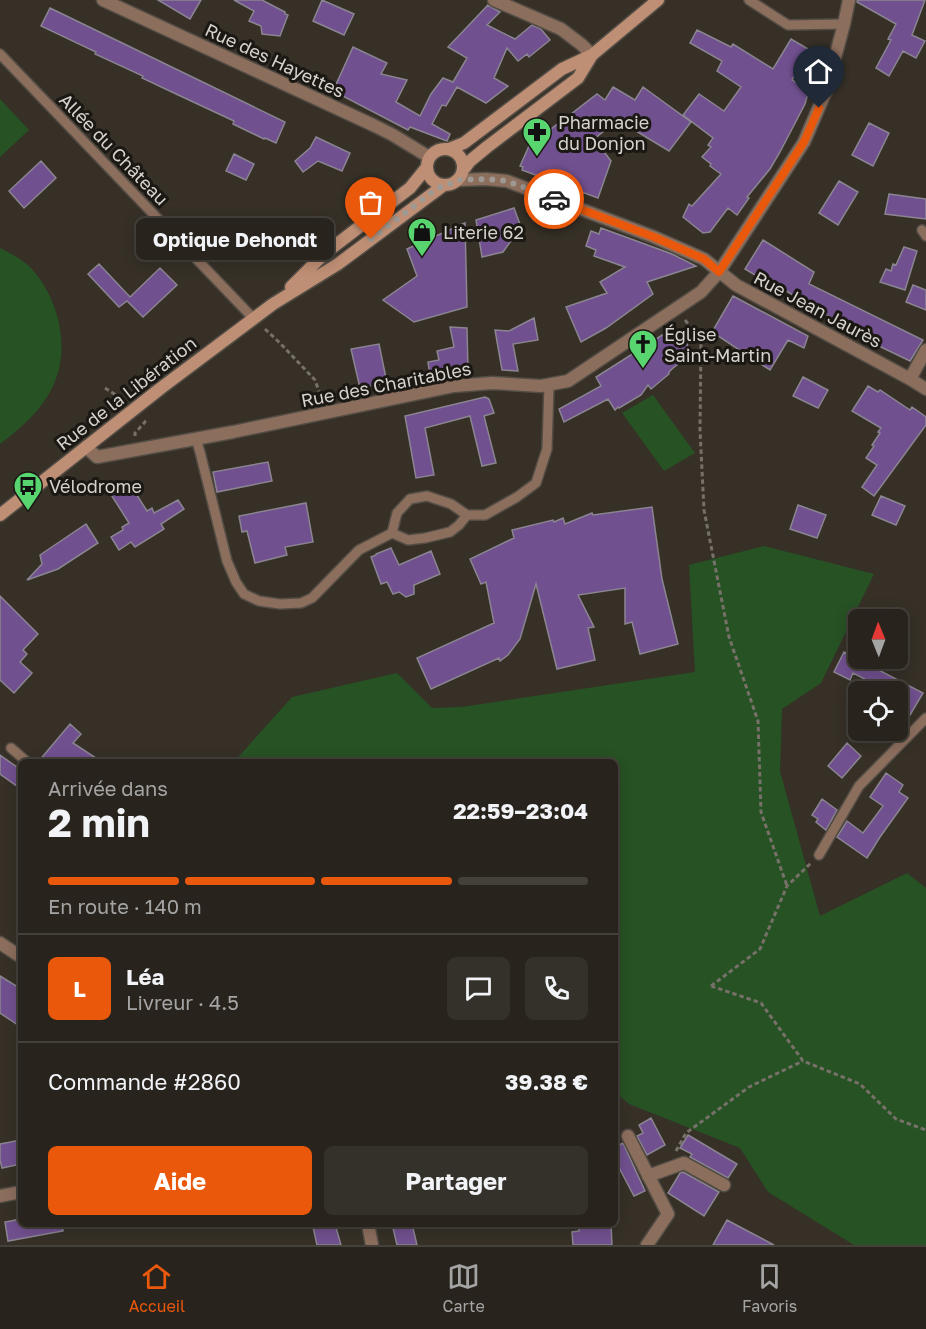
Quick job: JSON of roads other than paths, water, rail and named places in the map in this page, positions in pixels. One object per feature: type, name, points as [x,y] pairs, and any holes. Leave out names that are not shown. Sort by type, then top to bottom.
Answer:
[{"type":"main road","points":[[449,149],[464,143],[562,69],[592,55],[658,0]]},
{"type":"main road","points":[[461,174],[463,162],[455,151],[442,148],[436,151],[428,162],[428,174],[432,179],[444,185],[454,183],[461,174],[470,160],[578,78],[592,55]]},
{"type":"main road","name":"Rue de la Libération","points":[[276,301],[324,254],[410,188],[428,162]]},
{"type":"main road","name":"Rue de la Libération","points":[[0,515],[253,318],[276,301],[338,264],[444,185]]},
{"type":"street","name":"Rue des Hayettes","points":[[103,0],[393,135],[428,162]]},
{"type":"street","points":[[494,0],[561,29],[592,55]]},
{"type":"street","name":"Rue des Charitables","points":[[86,447],[97,457],[233,432],[454,386],[492,383],[541,386],[568,381],[701,292],[719,272],[804,142],[826,91],[849,0]]},
{"type":"street","name":"Rue Jean Jaurès","points":[[461,174],[507,181],[654,237],[704,259],[736,285],[926,389]]},
{"type":"street","points":[[910,379],[926,350]]},
{"type":"street","points":[[0,943],[18,955]]},
{"type":"street","points":[[628,1136],[668,1214],[647,1245]]},
{"type":"street","points":[[648,1176],[684,1162],[724,1185]]},
{"type":"street","points":[[0,1196],[18,1193]]},
{"type":"street","points":[[369,1227],[372,1245]]},
{"type":"lane","points":[[749,0],[788,26],[844,24]]},
{"type":"lane","name":"Allée du Château","points":[[0,54],[253,318]]},
{"type":"lane","points":[[195,439],[226,561],[236,582],[244,594],[259,601],[280,604],[301,603],[312,598],[359,550],[392,533],[397,513],[410,499],[427,496],[451,504],[467,515],[485,515],[536,483],[547,449],[549,385]]},
{"type":"lane","points":[[392,533],[408,540],[450,532],[467,515]]},
{"type":"lane","points":[[819,855],[859,786],[926,718]]},
{"type":"lane","points":[[11,748],[24,759]]},
{"type":"place","name":"Pharmacie du Donjon","points":[[537,158]]},
{"type":"place","name":"Optique Dehondt","points":[[371,239]]},
{"type":"place","name":"Literie 62","points":[[422,258]]},
{"type":"place","name":"Église Saint-Martin","points":[[643,370]]},
{"type":"place","name":"Vélodrome","points":[[28,512]]}]
